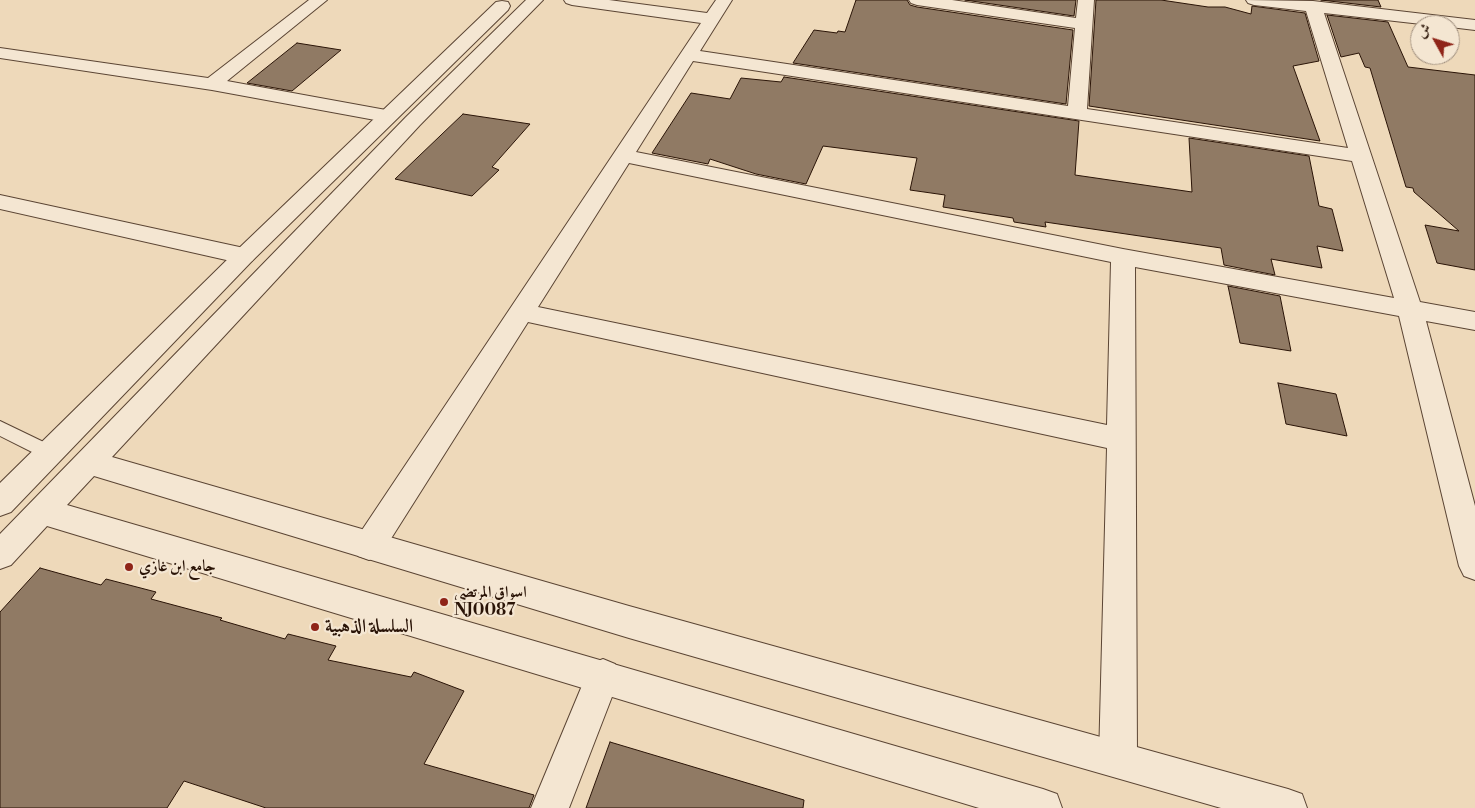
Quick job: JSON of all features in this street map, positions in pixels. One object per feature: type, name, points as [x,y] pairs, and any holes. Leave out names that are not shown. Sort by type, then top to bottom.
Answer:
[{"type":"street","points":[[212,84],[318,0]]},
{"type":"street","points":[[0,503],[244,256],[386,116],[508,0]]},
{"type":"street","points":[[0,554],[420,114],[535,0]]},
{"type":"street","points":[[572,0],[712,19]]},
{"type":"street","points":[[369,546],[623,156],[687,54],[724,0]]},
{"type":"street","points":[[917,0],[1084,24]]},
{"type":"street","points":[[1077,113],[1086,0]]},
{"type":"street","points":[[1254,0],[1475,25]]},
{"type":"street","points":[[1313,6],[1410,309],[1475,566]]},
{"type":"street","points":[[0,53],[212,84],[386,116]]},
{"type":"street","points":[[687,54],[1360,156]]},
{"type":"street","points":[[623,156],[1123,257],[1475,321]]},
{"type":"street","points":[[0,202],[244,256]]},
{"type":"street","points":[[1118,759],[1123,257]]},
{"type":"street","points":[[521,312],[1122,440]]},
{"type":"street","points":[[88,462],[629,622],[1288,808]]},
{"type":"street","points":[[41,512],[603,676],[1003,802],[1043,808]]},
{"type":"street","points":[[550,808],[603,676]]},
{"type":"lane","points":[[0,428],[50,453]]},
{"type":"building","points":[[856,0],[907,0],[910,5],[917,7],[1073,30],[1066,104],[793,63],[814,30],[837,33],[838,31],[845,32]]},
{"type":"building","points":[[965,0],[1076,0],[1074,16]]},
{"type":"building","points":[[1096,0],[1161,0],[1208,7],[1225,7],[1251,14],[1252,6],[1305,13],[1319,61],[1293,66],[1320,141],[1089,106]]},
{"type":"building","points":[[1321,0],[1378,0],[1381,7]]},
{"type":"building","points":[[1327,15],[1388,22],[1408,67],[1475,75],[1475,270],[1437,263],[1425,225],[1459,231],[1414,192],[1413,188],[1406,187],[1370,68],[1365,67],[1359,53],[1341,57]]},
{"type":"building","points":[[297,43],[341,50],[292,91],[247,83]]},
{"type":"building","points":[[784,77],[1079,121],[1075,175],[1192,192],[1189,138],[1309,156],[1319,206],[1332,209],[1343,251],[1317,246],[1322,268],[1271,259],[1275,275],[1224,265],[1221,248],[1045,222],[1046,227],[1014,222],[1013,218],[943,207],[945,195],[910,190],[917,158],[823,146],[806,184],[756,174],[710,159],[708,164],[652,153],[691,93],[730,99],[741,78],[781,82]]},
{"type":"building","points":[[463,114],[530,124],[492,167],[499,170],[472,196],[395,179]]},
{"type":"building","points":[[1228,286],[1280,296],[1291,351],[1240,343]]},
{"type":"building","points":[[1278,383],[1336,394],[1347,436],[1286,424]]},
{"type":"building","points":[[40,568],[101,585],[106,579],[156,592],[151,599],[222,618],[220,620],[285,639],[288,634],[336,646],[328,660],[411,677],[414,672],[464,691],[424,764],[534,795],[529,808],[266,808],[184,781],[167,808],[0,808],[0,612]]},
{"type":"building","points":[[610,742],[804,800],[803,808],[586,808]]},
{"type":"place","name":"جامع ابن غازي","points":[[129,567]]},
{"type":"place","name":"اسواق المرتضى NJ0087","points":[[444,602]]},
{"type":"place","name":"السلسلة الذهبية","points":[[315,627]]}]
